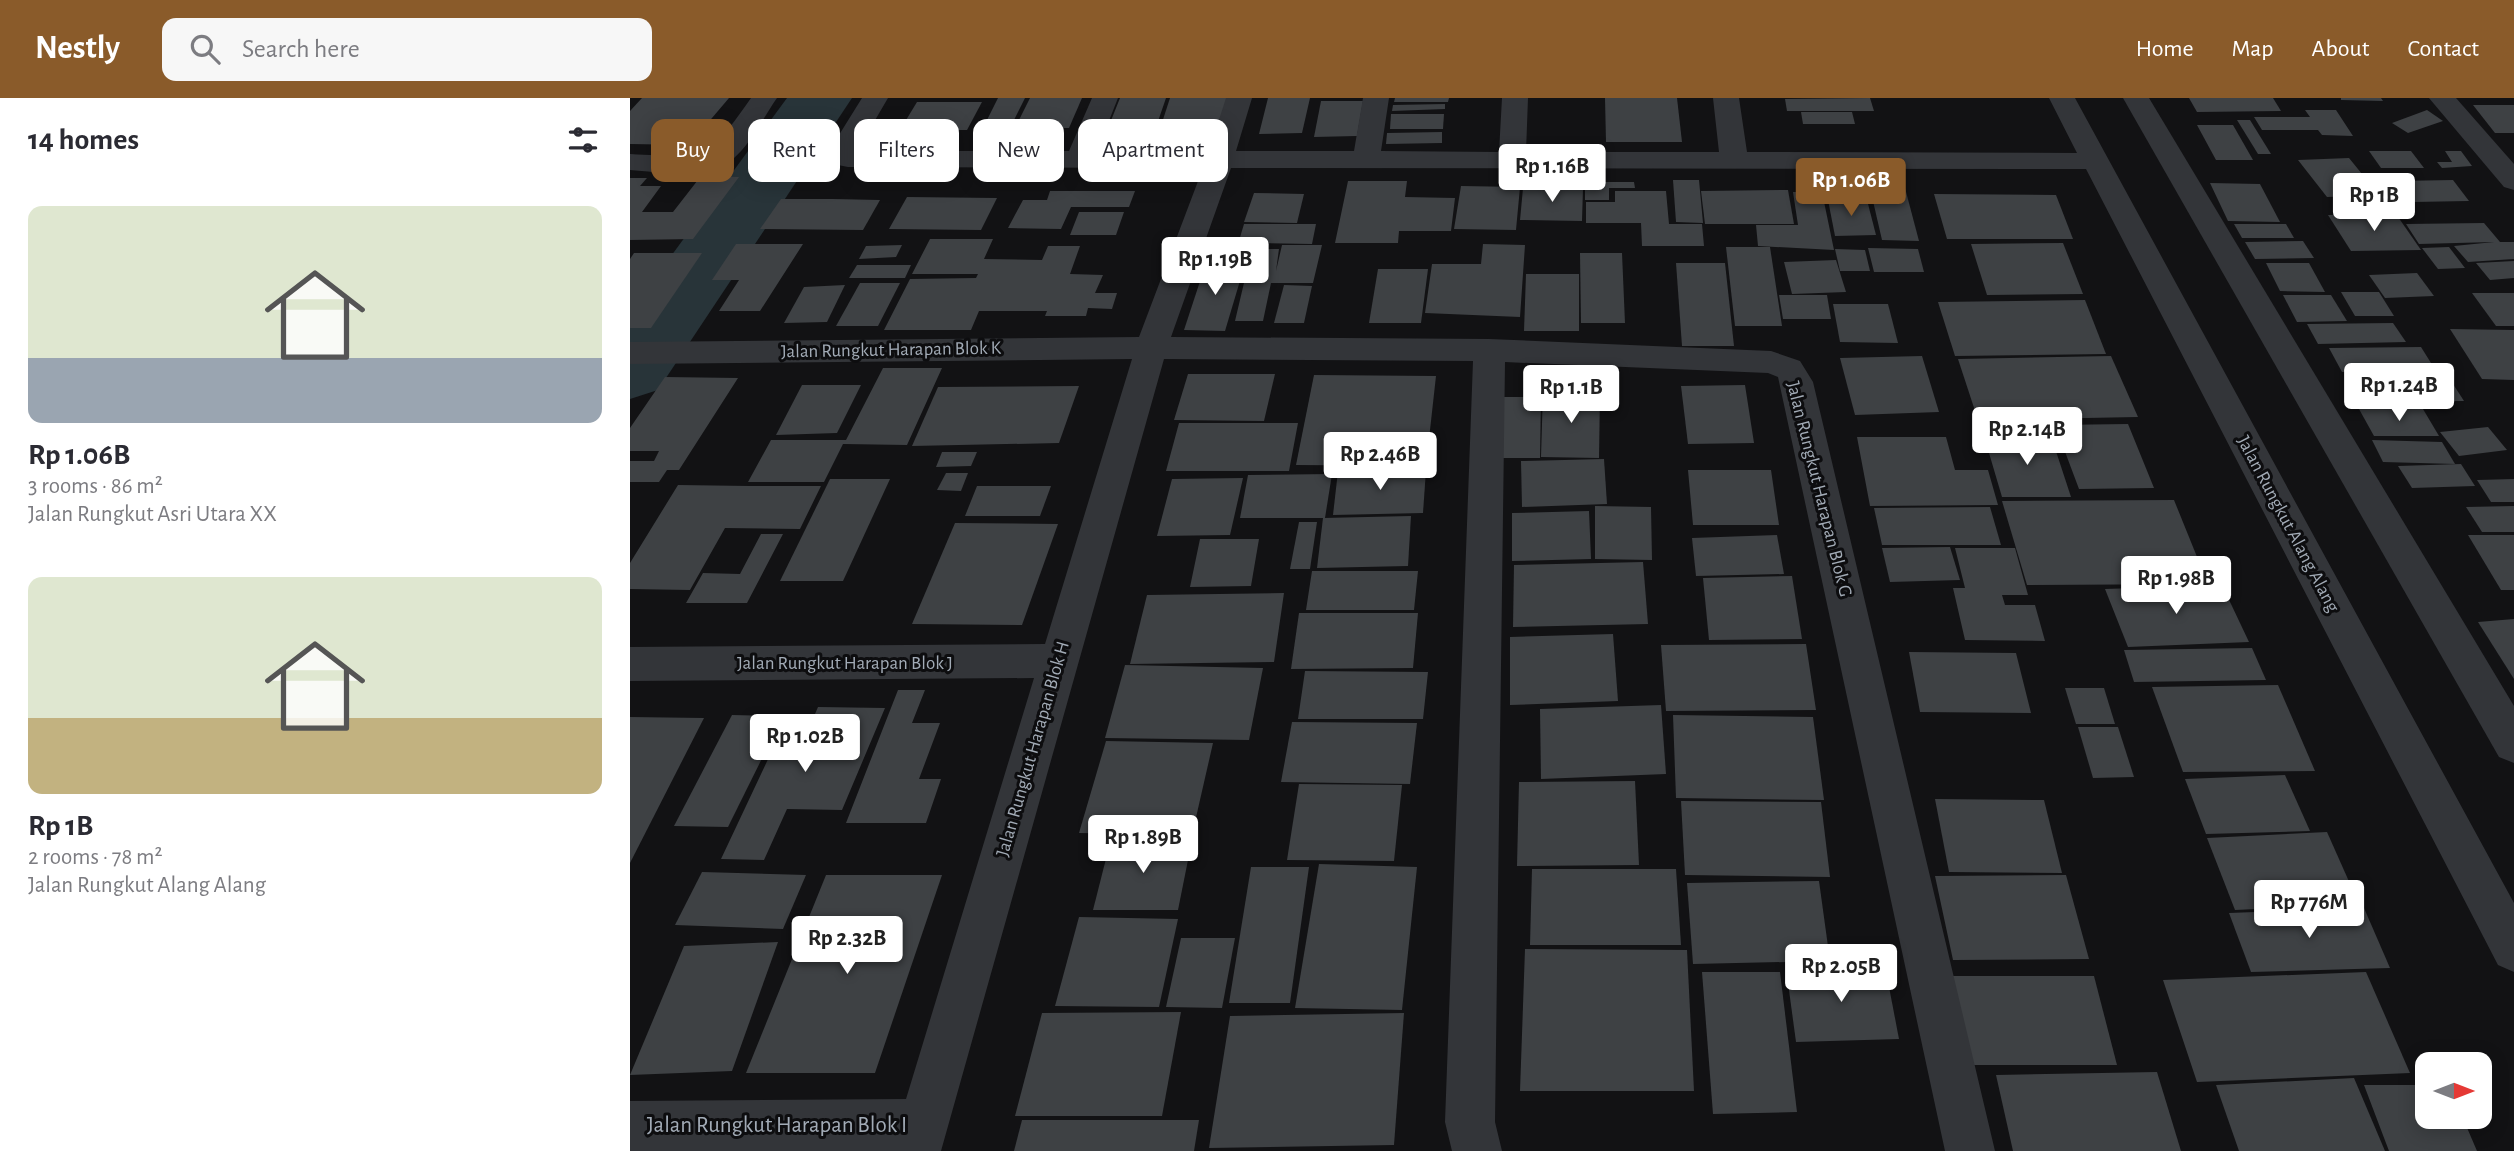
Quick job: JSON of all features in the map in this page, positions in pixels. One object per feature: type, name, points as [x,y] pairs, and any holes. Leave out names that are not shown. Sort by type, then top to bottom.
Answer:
[{"type":"street","points":[[630,162],[694,163],[718,157],[728,148],[764,98]]},
{"type":"street","points":[[875,98],[843,151],[848,159],[1078,161]]},
{"type":"street","points":[[1096,119],[1105,98]]},
{"type":"street","name":"Jalan Rungkut Harapan Blok H","points":[[1228,134],[1239,98]]},
{"type":"street","points":[[1366,160],[1376,98]]},
{"type":"street","points":[[1512,160],[1515,98]]},
{"type":"street","points":[[1726,98],[1734,160]]},
{"type":"street","name":"Jalan Rungkut Alang Alang","points":[[2062,98],[2514,949]]},
{"type":"street","points":[[2136,98],[2514,744]]},
{"type":"street","points":[[2442,98],[2514,181]]},
{"type":"street","points":[[1228,160],[2095,161]]},
{"type":"street","name":"Jalan Rungkut Harapan Blok H","points":[[920,1137],[1151,348],[1212,182]]},
{"type":"street","name":"Jalan Rungkut Harapan Blok G","points":[[1151,348],[1489,350],[1771,362],[1789,369],[1797,382],[1970,1151]]},
{"type":"street","name":"Jalan Rungkut Harapan Blok K","points":[[630,353],[1151,348]]},
{"type":"street","points":[[1477,1151],[1470,1122],[1489,350]]},
{"type":"street","name":"Jalan Rungkut Harapan Blok J","points":[[630,664],[1059,661]]},
{"type":"street","name":"Jalan Rungkut Harapan Blok I","points":[[630,1126],[920,1137]]},
{"type":"building","points":[[642,98],[729,98],[711,119],[651,119],[651,144],[630,144],[630,111]]},
{"type":"building","points":[[998,98],[1025,98],[1014,119],[988,119]]},
{"type":"building","points":[[1030,98],[1082,98],[1069,128],[1064,128],[1064,119],[1020,119]]},
{"type":"building","points":[[1120,98],[1166,98],[1159,119],[1112,119]]},
{"type":"building","points":[[1170,98],[1230,98],[1224,119],[1163,119]]},
{"type":"building","points":[[1268,98],[1310,98],[1302,133],[1259,134]]},
{"type":"building","points":[[1395,98],[1449,98],[1448,102],[1394,102]]},
{"type":"building","points":[[1605,98],[1677,98],[1682,142],[1606,142]]},
{"type":"building","points":[[1870,98],[1874,111],[1787,111],[1785,99]]},
{"type":"building","points":[[2189,98],[2273,98],[2281,111],[2197,112]]},
{"type":"building","points":[[2381,98],[2383,101],[2341,100]]},
{"type":"building","points":[[1321,101],[1363,101],[1357,136],[1314,137]]},
{"type":"building","points":[[917,102],[982,102],[967,130],[959,130],[959,119],[907,119]]},
{"type":"building","points":[[1445,104],[1445,109],[1392,111],[1393,105]]},
{"type":"building","points":[[2473,105],[2514,105],[2514,133],[2495,133]]},
{"type":"building","points":[[2305,110],[2336,110],[2353,136],[2322,135],[2318,130],[2262,130],[2254,117],[2310,117]]},
{"type":"building","points":[[2427,110],[2443,121],[2408,133],[2392,123]]},
{"type":"building","points":[[1801,112],[1852,112],[1855,124],[1803,124]]},
{"type":"building","points":[[1391,114],[1444,114],[1443,129],[1390,129]]},
{"type":"building","points":[[2237,120],[2250,120],[2271,154],[2258,154]]},
{"type":"building","points":[[2197,125],[2233,125],[2253,160],[2216,160]]},
{"type":"building","points":[[1442,132],[1442,143],[1386,144],[1387,133]]},
{"type":"building","points":[[2369,151],[2411,151],[2424,168],[2381,168]]},
{"type":"building","points":[[2445,151],[2461,151],[2472,166],[2442,168],[2437,162],[2452,162]]},
{"type":"building","points":[[2349,158],[2379,195],[2327,197],[2298,160]]},
{"type":"building","points":[[734,177],[739,177],[693,239],[630,240],[630,178],[647,178],[640,186],[661,186],[642,212],[673,212],[696,182],[734,182]]},
{"type":"building","points":[[1673,180],[1699,180],[1703,223],[1676,222]]},
{"type":"building","points":[[2453,180],[2469,201],[2413,202],[2398,181]]},
{"type":"building","points":[[1348,181],[1407,181],[1405,197],[1455,198],[1451,231],[1399,231],[1398,243],[1335,243]]},
{"type":"building","points":[[1581,182],[1634,182],[1635,188],[1609,188],[1609,200],[1585,200],[1585,188],[1582,188]]},
{"type":"building","points":[[2210,183],[2260,184],[2280,222],[2228,221]]},
{"type":"building","points":[[1461,186],[1520,187],[1516,230],[1454,229]]},
{"type":"building","points":[[1523,188],[1583,188],[1582,221],[1520,220]]},
{"type":"building","points":[[1870,188],[1905,188],[1919,241],[1882,240]]},
{"type":"building","points":[[1788,190],[1794,224],[1705,224],[1701,191]]},
{"type":"building","points":[[1050,191],[1135,191],[1129,207],[1071,207],[1061,229],[1008,228],[1023,200],[1047,200]]},
{"type":"building","points":[[1615,191],[1666,191],[1669,224],[1702,224],[1704,246],[1642,246],[1641,223],[1586,223],[1586,202],[1615,202]]},
{"type":"building","points":[[1793,192],[1822,192],[1834,250],[1758,246],[1756,225],[1798,225]]},
{"type":"building","points":[[1254,193],[1304,194],[1297,223],[1244,222]]},
{"type":"building","points":[[1934,194],[2056,195],[2073,239],[1947,239]]},
{"type":"building","points":[[907,197],[997,198],[981,230],[889,229]]},
{"type":"building","points":[[781,199],[880,200],[863,230],[760,229]]},
{"type":"building","points":[[1828,200],[1867,200],[1876,235],[1835,236]]},
{"type":"building","points":[[1079,212],[1124,212],[1116,235],[1070,235]]},
{"type":"building","points":[[2396,214],[2421,250],[2351,251],[2328,215]]},
{"type":"building","points":[[2484,223],[2500,242],[2514,242],[2514,259],[2468,262],[2454,246],[2494,242],[2419,244],[2406,224]]},
{"type":"building","points":[[1244,224],[1316,224],[1312,244],[1252,243],[1247,261],[1209,261],[1214,244],[1238,244]]},
{"type":"building","points":[[2234,224],[2286,224],[2294,238],[2242,238]]},
{"type":"building","points":[[930,239],[993,239],[984,259],[1042,260],[1048,246],[1080,246],[1070,274],[1103,275],[1095,293],[1117,293],[1112,309],[1088,308],[1086,316],[1045,316],[1047,311],[979,311],[971,330],[884,330],[910,279],[976,278],[978,274],[912,274]]},
{"type":"building","points":[[2303,241],[2314,258],[2255,259],[2245,242]]},
{"type":"building","points":[[2063,243],[2083,294],[1987,295],[1971,244]]},
{"type":"building","points":[[736,244],[803,244],[760,311],[719,311],[739,280],[712,280]]},
{"type":"building","points":[[1483,244],[1525,245],[1520,317],[1425,313],[1432,264],[1481,264]]},
{"type":"building","points":[[902,245],[896,257],[859,259],[866,246]]},
{"type":"building","points":[[1282,245],[1322,245],[1313,283],[1271,283],[1263,321],[1235,321],[1252,249],[1279,249],[1276,271]]},
{"type":"building","points":[[1726,247],[1770,247],[1782,326],[1735,326]]},
{"type":"building","points":[[2449,247],[2465,268],[2438,269],[2422,248]]},
{"type":"building","points":[[1868,248],[1918,249],[1924,272],[1874,272]]},
{"type":"building","points":[[1835,249],[1865,250],[1870,271],[1840,271]]},
{"type":"building","points":[[634,253],[702,253],[651,328],[630,328],[630,259]]},
{"type":"building","points":[[1580,253],[1622,253],[1625,323],[1581,323]]},
{"type":"building","points":[[1836,260],[1846,292],[1792,294],[1784,262]]},
{"type":"building","points":[[2514,261],[2514,278],[2490,280],[2476,263]]},
{"type":"building","points":[[1206,263],[1245,264],[1225,331],[1184,330]]},
{"type":"building","points":[[1676,263],[1725,263],[1734,346],[1682,346]]},
{"type":"building","points":[[2266,263],[2309,263],[2325,292],[2280,291]]},
{"type":"building","points":[[857,265],[911,265],[905,278],[849,278]]},
{"type":"building","points":[[1378,269],[1428,269],[1421,323],[1369,323]]},
{"type":"building","points":[[2417,273],[2434,296],[2385,298],[2369,275]]},
{"type":"building","points":[[1526,274],[1579,274],[1579,331],[1524,331]]},
{"type":"building","points":[[860,283],[900,283],[878,326],[836,326]]},
{"type":"building","points":[[845,285],[827,322],[784,323],[804,287]]},
{"type":"building","points":[[1284,285],[1312,286],[1304,323],[1274,323]]},
{"type":"building","points":[[2341,292],[2379,292],[2394,316],[2355,316]]},
{"type":"building","points":[[2472,293],[2514,293],[2514,326],[2496,326]]},
{"type":"building","points":[[1779,295],[1827,295],[1831,319],[1783,319]]},
{"type":"building","points":[[2283,295],[2331,295],[2347,321],[2297,322]]},
{"type":"building","points":[[2085,300],[2106,354],[1955,356],[1938,302]]},
{"type":"building","points":[[1833,304],[1888,304],[1898,343],[1840,342]]},
{"type":"building","points":[[2393,323],[2406,342],[2318,344],[2307,324]]},
{"type":"building","points":[[2450,329],[2514,330],[2514,380],[2482,379]]},
{"type":"building","points":[[2421,347],[2436,371],[2342,372],[2329,348]]},
{"type":"building","points":[[1922,356],[1939,412],[1855,415],[1840,358]]},
{"type":"building","points":[[2111,356],[2138,417],[1978,420],[1958,359]]},
{"type":"building","points":[[883,368],[942,368],[907,445],[843,444],[824,482],[748,482],[771,440],[846,440]]},
{"type":"building","points":[[1188,374],[1275,374],[1264,421],[1174,420]]},
{"type":"building","points":[[1314,375],[1436,376],[1426,466],[1296,465]]},
{"type":"building","points":[[665,377],[738,378],[679,470],[667,470],[659,482],[630,482],[630,461],[654,461],[659,451],[630,451],[630,428]]},
{"type":"building","points":[[2453,384],[2464,401],[2367,402],[2357,385]]},
{"type":"building","points":[[802,385],[861,385],[837,433],[776,435]]},
{"type":"building","points":[[1745,385],[1754,443],[1688,444],[1681,386]]},
{"type":"building","points":[[1079,386],[1059,443],[912,446],[938,387]]},
{"type":"building","points":[[1543,391],[1600,392],[1599,458],[1541,457]]},
{"type":"building","points":[[1503,397],[1541,397],[1540,458],[1500,458]]},
{"type":"building","points":[[2359,409],[2423,409],[2439,436],[2374,436]]},
{"type":"building","points":[[1179,423],[1298,423],[1289,471],[1166,471]]},
{"type":"building","points":[[2128,424],[2154,488],[2079,489],[2055,425]]},
{"type":"building","points":[[2488,427],[2507,450],[2459,456],[2440,432]]},
{"type":"building","points":[[1984,436],[2051,436],[2071,497],[2002,497]]},
{"type":"building","points":[[1857,437],[1946,437],[1955,470],[1988,470],[1998,505],[1870,506]]},
{"type":"building","points":[[2372,440],[2442,442],[2455,464],[2383,462]]},
{"type":"building","points":[[942,452],[977,452],[971,466],[936,467]]},
{"type":"building","points":[[1604,459],[1607,504],[1522,507],[1521,461]]},
{"type":"building","points":[[2461,464],[2475,486],[2412,488],[2398,466]]},
{"type":"building","points":[[1426,470],[1423,513],[1333,515],[1338,471]]},
{"type":"building","points":[[1688,470],[1771,470],[1779,525],[1693,525]]},
{"type":"building","points":[[946,473],[968,473],[961,491],[937,490]]},
{"type":"building","points":[[1332,474],[1325,518],[1240,518],[1248,475]]},
{"type":"building","points":[[1243,478],[1230,535],[1157,536],[1172,479]]},
{"type":"building","points":[[830,479],[890,479],[843,581],[780,581]]},
{"type":"building","points":[[2514,479],[2514,502],[2491,502],[2477,480]]},
{"type":"building","points":[[678,485],[821,486],[800,529],[725,528],[690,590],[630,589],[630,563]]},
{"type":"building","points":[[977,486],[1051,486],[1040,516],[965,516]]},
{"type":"building","points":[[2174,500],[2208,584],[2027,585],[2002,501]]},
{"type":"building","points":[[1595,506],[1651,507],[1652,560],[1595,559]]},
{"type":"building","points":[[2514,506],[2514,532],[2482,532],[2466,507]]},
{"type":"building","points":[[1990,507],[2001,545],[1882,545],[1874,508]]},
{"type":"building","points":[[1589,511],[1591,559],[1512,561],[1512,513]]},
{"type":"building","points":[[1411,516],[1408,566],[1317,568],[1323,518]]},
{"type":"building","points":[[1299,522],[1317,522],[1310,569],[1290,569]]},
{"type":"building","points":[[955,523],[1058,524],[1022,625],[912,624]]},
{"type":"building","points":[[761,534],[783,534],[747,603],[686,603],[703,573],[740,574]]},
{"type":"building","points":[[1777,535],[1784,574],[1696,576],[1692,538]]},
{"type":"building","points":[[2468,535],[2514,535],[2514,590],[2501,590]]},
{"type":"building","points":[[1200,539],[1259,539],[1251,586],[1190,587]]},
{"type":"building","points":[[1950,547],[1960,580],[1890,582],[1882,548]]},
{"type":"building","points":[[1955,548],[2015,548],[2028,595],[2002,595],[2005,605],[2035,605],[2045,641],[1965,640],[1953,588],[1965,588]]},
{"type":"building","points":[[1643,562],[1648,624],[1513,627],[1514,565]]},
{"type":"building","points":[[1312,571],[1418,571],[1414,610],[1306,610]]},
{"type":"building","points":[[1792,576],[1802,639],[1709,640],[1703,578]]},
{"type":"building","points":[[2222,585],[2249,642],[2128,647],[2105,589]]},
{"type":"building","points":[[1284,593],[1274,662],[1130,664],[1147,595]]},
{"type":"building","points":[[1299,613],[1418,613],[1413,668],[1291,669]]},
{"type":"building","points":[[2514,619],[2514,679],[2478,622]]},
{"type":"building","points":[[1613,634],[1618,701],[1510,705],[1510,637]]},
{"type":"building","points":[[1806,644],[1816,710],[1666,711],[1661,645]]},
{"type":"building","points":[[2252,648],[2266,680],[2134,682],[2124,650]]},
{"type":"building","points":[[1909,652],[2016,653],[2031,713],[1920,712]]},
{"type":"building","points":[[1125,665],[1263,668],[1249,740],[1105,738]]},
{"type":"building","points":[[1305,671],[1428,672],[1423,719],[1298,719]]},
{"type":"building","points":[[2278,685],[2315,771],[2183,772],[2152,687]]},
{"type":"building","points":[[2065,688],[2104,688],[2115,724],[2076,724]]},
{"type":"building","points":[[898,690],[925,690],[912,723],[940,723],[919,779],[941,779],[926,823],[846,823]]},
{"type":"building","points":[[1661,705],[1666,774],[1541,779],[1540,709]]},
{"type":"building","points":[[818,707],[885,708],[842,810],[787,809],[764,860],[721,859],[786,721],[812,721]]},
{"type":"building","points":[[732,715],[783,716],[728,827],[674,826]]},
{"type":"building","points":[[1673,715],[1813,717],[1824,800],[1676,798]]},
{"type":"building","points":[[630,717],[704,718],[630,863]]},
{"type":"building","points":[[1292,722],[1417,723],[1410,784],[1281,782]]},
{"type":"building","points":[[2078,727],[2118,727],[2134,777],[2093,778]]},
{"type":"building","points":[[1106,741],[1213,743],[1192,835],[1079,833]]},
{"type":"building","points":[[2285,775],[2310,831],[2206,834],[2185,779]]},
{"type":"building","points":[[1635,781],[1639,865],[1517,866],[1519,782]]},
{"type":"building","points":[[1299,784],[1402,785],[1394,861],[1287,860]]},
{"type":"building","points":[[1935,799],[2044,800],[2062,873],[1949,872]]},
{"type":"building","points":[[1681,801],[1821,802],[1830,877],[1685,875]]},
{"type":"building","points":[[2327,832],[2359,904],[2235,910],[2207,838]]},
{"type":"building","points":[[1111,839],[1192,840],[1178,910],[1093,910]]},
{"type":"building","points":[[1319,864],[1417,867],[1402,1010],[1295,1008]]},
{"type":"building","points":[[1251,867],[1309,867],[1290,1003],[1229,1003]]},
{"type":"building","points":[[1532,869],[1676,869],[1681,945],[1530,945]]},
{"type":"building","points":[[702,872],[806,875],[783,929],[675,925]]},
{"type":"building","points":[[826,875],[942,875],[875,1073],[746,1073]]},
{"type":"building","points":[[2066,875],[2089,959],[1953,960],[1935,876]]},
{"type":"building","points":[[1819,881],[1830,961],[1693,964],[1687,883]]},
{"type":"building","points":[[2364,908],[2390,968],[2251,972],[2229,913]]},
{"type":"building","points":[[1079,917],[1178,919],[1159,1007],[1055,1006]]},
{"type":"building","points":[[1181,938],[1235,938],[1222,1008],[1166,1007]]},
{"type":"building","points":[[778,942],[732,1071],[630,1075],[684,946]]},
{"type":"building","points":[[1525,949],[1687,950],[1694,1091],[1520,1091]]},
{"type":"building","points":[[1885,966],[1899,1039],[1796,1042],[1786,968]]},
{"type":"building","points":[[1702,972],[1780,972],[1797,1112],[1713,1114]]},
{"type":"building","points":[[2366,972],[2410,1073],[2197,1082],[2163,980]]},
{"type":"building","points":[[1950,976],[2094,976],[2117,1065],[1966,1065]]},
{"type":"building","points":[[1181,1012],[1162,1116],[1015,1116],[1042,1013]]},
{"type":"building","points":[[1404,1013],[1394,1145],[1209,1148],[1230,1016]]},
{"type":"building","points":[[2157,1072],[2181,1151],[2013,1151],[1996,1075]]},
{"type":"building","points":[[2354,1078],[2385,1151],[2239,1151],[2216,1085]]},
{"type":"building","points":[[2364,1085],[2415,1085],[2415,1129],[2468,1129],[2477,1151],[2389,1151]]},
{"type":"building","points":[[1022,1120],[1199,1120],[1194,1151],[1014,1151]]},
{"type":"waterway","points":[[630,370],[820,98]]}]
